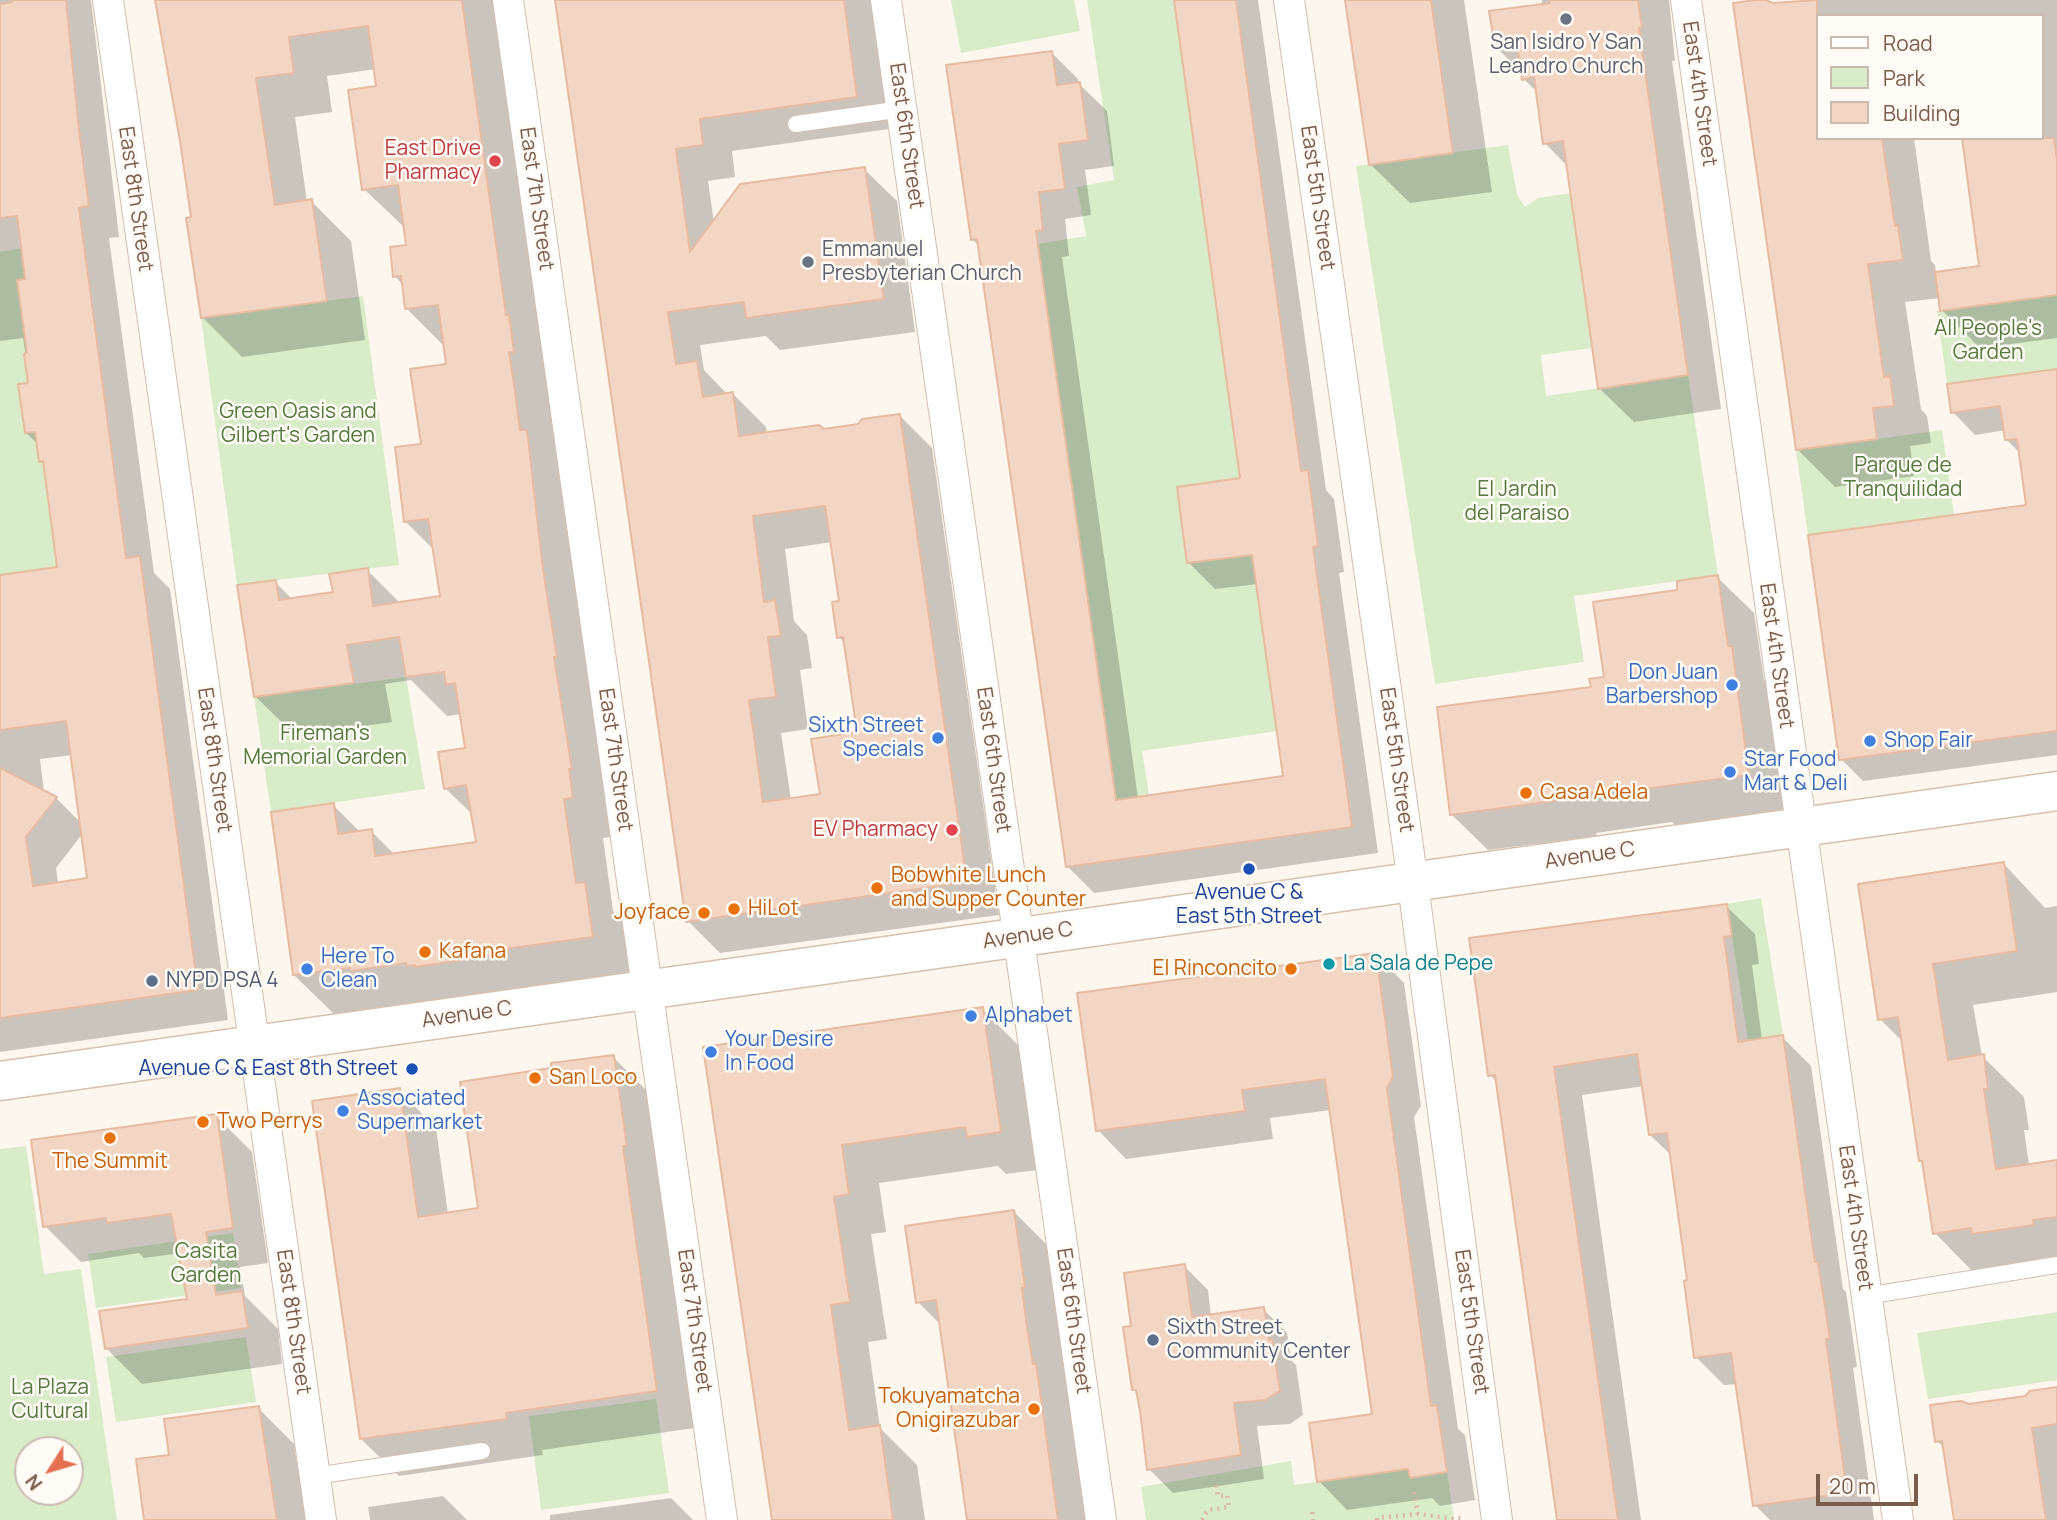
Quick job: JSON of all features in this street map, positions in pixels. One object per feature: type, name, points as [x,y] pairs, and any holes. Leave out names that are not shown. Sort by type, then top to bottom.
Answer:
[{"type":"main road","name":"Avenue C","points":[[0,1081],[2057,791]]},
{"type":"street","name":"East 8th Street","points":[[108,0],[321,1520]]},
{"type":"street","name":"East 7th Street","points":[[508,0],[722,1520]]},
{"type":"street","name":"East 6th Street","points":[[886,0],[1101,1520]]},
{"type":"street","name":"East 5th Street","points":[[1289,0],[1413,882],[1497,1520]]},
{"type":"street","name":"East 4th Street","points":[[1686,0],[1898,1520]]},
{"type":"lane","points":[[796,124],[902,108]]},
{"type":"lane","points":[[1866,1296],[2057,1265]]},
{"type":"lane","points":[[315,1476],[482,1451]]},
{"type":"path","points":[[1202,1520],[1208,1510],[1229,1507],[1227,1495],[1218,1496],[1216,1484]]},
{"type":"path","points":[[1414,1492],[1418,1514]]},
{"type":"path","points":[[1312,1512],[1313,1520]]},
{"type":"path","points":[[1377,1520],[1418,1514],[1454,1519],[1465,1517]]},
{"type":"green space","points":[[951,0],[1074,0],[1080,31],[961,53]]},
{"type":"green space","points":[[1087,0],[1174,0],[1240,479],[1177,488],[1187,563],[1252,554],[1277,731],[1142,751],[1149,795],[1116,800],[1038,244],[1086,236],[1077,187],[1114,180]]},
{"type":"green space","name":"El Jardin del Paraiso","points":[[1508,145],[1517,195],[1525,207],[1538,198],[1571,193],[1592,348],[1541,355],[1546,396],[1688,375],[1718,575],[1574,596],[1584,662],[1435,684],[1356,166]]},
{"type":"green space","points":[[21,248],[25,279],[17,280],[36,352],[24,354],[28,383],[18,384],[25,433],[35,432],[52,460],[46,489],[52,535],[66,566],[0,575],[0,252]]},
{"type":"green space","name":"All People's Garden","points":[[2057,295],[2057,369],[1947,384],[1937,311]]},
{"type":"green space","name":"Green Oasis and Gilbert's Garden","points":[[363,296],[399,565],[237,585],[201,318]]},
{"type":"green space","name":"Parque de Tranquilidad","points":[[1942,430],[1954,515],[1808,535],[1796,450]]},
{"type":"green space","name":"Fireman's Memorial Garden","points":[[406,677],[425,789],[271,812],[254,697]]},
{"type":"green space","points":[[1761,898],[1783,1035],[1748,1040],[1727,904]]},
{"type":"green space","name":"La Plaza Cultural","points":[[26,1146],[44,1274],[81,1269],[117,1520],[0,1520],[0,1149]]},
{"type":"green space","name":"Casita Garden","points":[[233,1233],[241,1288],[96,1308],[88,1254]]},
{"type":"green space","points":[[2057,1312],[2057,1380],[1928,1399],[1917,1333]]},
{"type":"green space","points":[[246,1337],[256,1402],[116,1422],[106,1357]]},
{"type":"green space","points":[[656,1399],[669,1493],[541,1510],[529,1416]]},
{"type":"green space","points":[[1291,1461],[1294,1485],[1408,1469],[1410,1478],[1447,1472],[1454,1520],[1146,1520],[1141,1487]]},
{"type":"building","points":[[12,0],[66,0],[89,206],[79,208],[126,558],[140,556],[198,990],[0,1018],[0,768],[57,797],[26,837],[33,886],[87,878],[66,721],[0,730],[0,575],[57,567],[43,461],[39,462],[35,432],[25,433],[18,384],[28,383],[24,354],[27,353],[17,280],[25,279],[17,216],[0,218],[0,4]]},
{"type":"building","points":[[155,0],[462,0],[506,315],[509,314],[514,352],[509,352],[520,430],[527,430],[543,569],[557,657],[554,657],[572,769],[569,769],[573,798],[564,799],[576,883],[585,882],[593,937],[490,951],[490,955],[483,957],[415,967],[407,966],[406,963],[351,971],[350,968],[293,975],[271,812],[334,803],[338,834],[372,829],[375,856],[476,842],[466,785],[444,789],[438,752],[465,748],[455,683],[446,685],[444,672],[406,677],[399,637],[347,645],[354,683],[254,697],[237,585],[276,580],[279,600],[333,592],[329,574],[368,568],[373,606],[440,596],[428,519],[404,522],[395,447],[421,444],[410,369],[446,364],[438,305],[405,309],[401,276],[393,277],[390,247],[406,245],[398,185],[362,190],[348,90],[376,86],[368,26],[289,37],[294,73],[256,78],[275,205],[312,199],[327,301],[201,318],[186,218],[191,217]]},
{"type":"building","points":[[555,0],[844,0],[857,97],[700,119],[703,145],[676,149],[690,252],[740,184],[865,167],[884,299],[746,318],[744,302],[668,312],[676,364],[697,361],[703,397],[733,392],[739,436],[819,425],[824,429],[858,424],[862,419],[900,414],[967,882],[686,922]],"holes":[[[825,506],[839,601],[832,602],[837,638],[843,637],[857,732],[811,739],[820,794],[763,802],[749,700],[776,697],[768,637],[781,636],[775,600],[764,602],[753,516]]]},
{"type":"building","points":[[1174,0],[1236,0],[1301,471],[1308,470],[1318,546],[1313,547],[1352,827],[1066,867],[977,239],[971,240],[946,65],[1052,51],[1057,85],[1080,82],[1088,140],[1059,144],[1065,189],[1039,192],[1043,230],[1036,231],[1116,800],[1283,776],[1252,555],[1187,563],[1177,487],[1240,478]]},
{"type":"building","points":[[1345,0],[1431,0],[1453,153],[1369,165]]},
{"type":"building","points":[[1549,0],[1638,0],[1642,27],[1639,28],[1688,375],[1598,389],[1563,141],[1543,144],[1534,77],[1522,80],[1517,44],[1495,47],[1489,11],[1550,3]]},
{"type":"building","points":[[1756,0],[1773,3],[1817,0],[1815,140],[1882,140],[1895,226],[1898,225],[1903,260],[1868,264],[1884,377],[1890,376],[1894,406],[1873,408],[1877,439],[1796,450],[1733,3]]},
{"type":"building","points":[[2054,138],[2057,160],[2057,295],[1940,311],[1935,272],[1979,266],[1962,140]]},
{"type":"building","points":[[2057,369],[2057,731],[1839,760],[1808,535],[2026,505],[2017,439],[2005,440],[2000,406],[1951,413],[1947,384]]},
{"type":"building","points":[[1718,575],[1728,646],[1732,646],[1749,775],[1637,790],[1637,786],[1561,797],[1561,800],[1450,815],[1437,707],[1591,687],[1589,679],[1604,677],[1593,602],[1677,590],[1677,581]]},
{"type":"building","points":[[2004,862],[2017,951],[1933,964],[1948,1060],[1984,1054],[1988,1089],[1984,1089],[1996,1169],[2057,1160],[2057,1217],[2033,1220],[2034,1225],[1972,1234],[1971,1228],[1933,1234],[1922,1161],[1919,1161],[1898,1017],[1878,1020],[1858,884]]},
{"type":"building","points":[[1727,904],[1732,936],[1724,937],[1738,1042],[1783,1035],[1815,1262],[1818,1262],[1830,1339],[1826,1339],[1847,1493],[1753,1506],[1731,1353],[1694,1358],[1684,1281],[1687,1280],[1667,1133],[1649,1135],[1637,1054],[1554,1067],[1618,1520],[1557,1520],[1495,1075],[1488,1076],[1469,938]]},
{"type":"building","points":[[1376,953],[1393,1077],[1387,1088],[1431,1406],[1437,1405],[1447,1472],[1410,1478],[1408,1469],[1317,1482],[1309,1423],[1372,1414],[1325,1079],[1242,1090],[1245,1111],[1096,1131],[1077,993]]},
{"type":"building","points":[[983,1007],[1001,1132],[967,1137],[965,1127],[842,1145],[849,1194],[834,1197],[850,1302],[831,1305],[849,1430],[880,1425],[893,1520],[772,1520],[703,1047]]},
{"type":"building","points":[[614,1055],[627,1146],[623,1146],[657,1391],[506,1413],[507,1419],[360,1439],[312,1101],[400,1088],[418,1217],[478,1208],[460,1082],[551,1068],[551,1063]]},
{"type":"building","points":[[217,1114],[233,1228],[206,1232],[216,1295],[242,1291],[248,1328],[105,1349],[99,1311],[187,1299],[171,1214],[107,1223],[106,1218],[43,1227],[31,1140]]},
{"type":"building","points":[[1014,1210],[1025,1287],[1022,1288],[1027,1327],[1033,1364],[1036,1363],[1058,1520],[967,1520],[936,1300],[916,1303],[905,1226]]},
{"type":"building","points":[[1185,1264],[1192,1317],[1264,1307],[1280,1391],[1265,1400],[1234,1403],[1241,1455],[1147,1470],[1140,1411],[1136,1390],[1132,1390],[1123,1327],[1131,1326],[1124,1273]]},
{"type":"building","points":[[2057,1387],[2057,1424],[2032,1428],[2046,1520],[1954,1520],[1942,1441],[1935,1442],[1930,1405],[1961,1401],[1969,1404],[2025,1396],[2030,1391]]},
{"type":"building","points":[[259,1406],[277,1520],[144,1520],[136,1459],[169,1455],[164,1419]]},
{"type":"place","name":"San Isidro Y San Leandro Church","points":[[1566,19]]},
{"type":"place","name":"East Drive Pharmacy","points":[[495,161]]},
{"type":"place","name":"Emmanuel Presbyterian Church","points":[[808,262]]},
{"type":"place","name":"Don Juan Barbershop","points":[[1732,685]]},
{"type":"place","name":"Sixth Street Specials","points":[[938,738]]},
{"type":"place","name":"Shop Fair","points":[[1870,741]]},
{"type":"place","name":"Star Food Mart & Deli","points":[[1730,772]]},
{"type":"place","name":"Casa Adela","points":[[1526,793]]},
{"type":"place","name":"EV Pharmacy","points":[[952,830]]},
{"type":"place","name":"Avenue C & East 5th Street","points":[[1249,869]]},
{"type":"place","name":"Bobwhite Lunch and Supper Counter","points":[[877,888]]},
{"type":"place","name":"HiLot","points":[[734,909]]},
{"type":"place","name":"Joyface","points":[[704,913]]},
{"type":"place","name":"Kafana","points":[[425,952]]},
{"type":"place","name":"La Sala de Pepe","points":[[1329,964]]},
{"type":"place","name":"Here To Clean","points":[[307,969]]},
{"type":"place","name":"El Rinconcito","points":[[1291,969]]},
{"type":"place","name":"NYPD PSA 4","points":[[152,981]]},
{"type":"place","name":"Alphabet","points":[[971,1016]]},
{"type":"place","name":"Your Desire In Food","points":[[711,1052]]},
{"type":"place","name":"Avenue C & East 8th Street","points":[[412,1069]]},
{"type":"place","name":"San Loco","points":[[535,1078]]},
{"type":"place","name":"Associated Supermarket","points":[[343,1111]]},
{"type":"place","name":"Two Perrys","points":[[203,1122]]},
{"type":"place","name":"The Summit","points":[[110,1138]]},
{"type":"place","name":"Sixth Street Community Center","points":[[1153,1340]]},
{"type":"place","name":"Tokuyamatcha Onigirazubar","points":[[1034,1409]]}]
